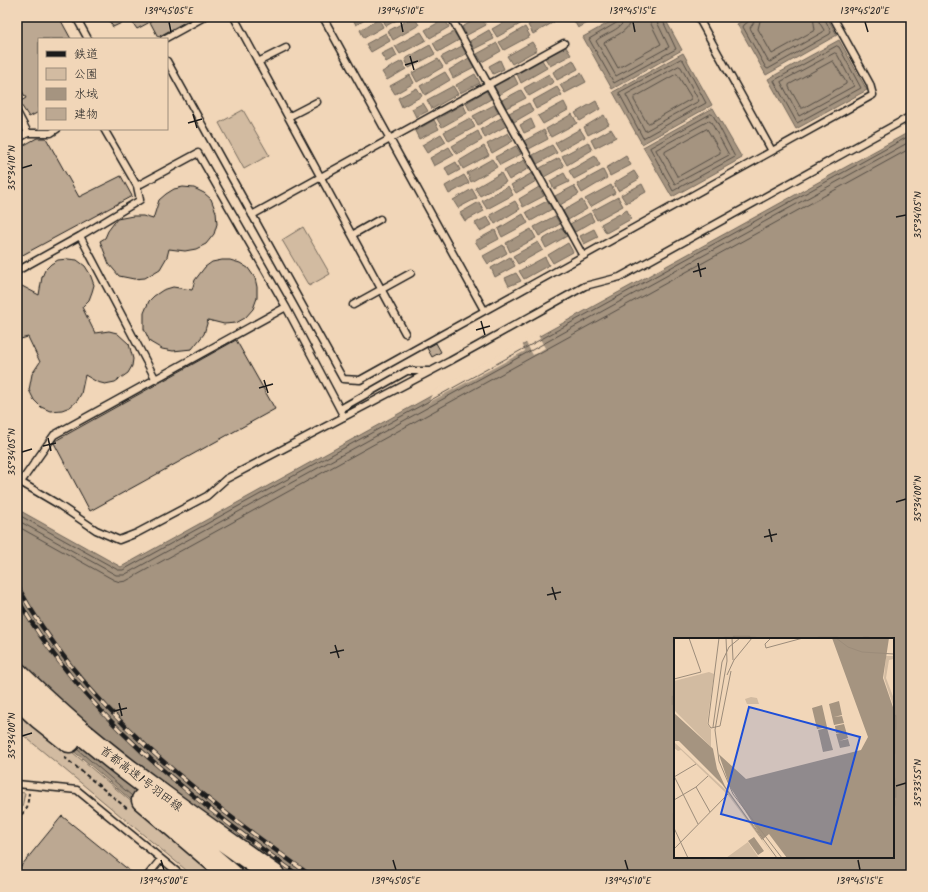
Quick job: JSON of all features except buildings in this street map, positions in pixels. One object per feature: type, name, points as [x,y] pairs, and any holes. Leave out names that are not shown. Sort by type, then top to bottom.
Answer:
[{"type":"highway","name":"首都高速1号羽田線","points":[[17,674],[52,708],[90,740],[155,790],[273,875]]},
{"type":"highway","name":"首都高速1号羽田線","points":[[17,697],[139,807],[248,875]]},
{"type":"highway","points":[[139,807],[231,875]]},
{"type":"lane","points":[[76,17],[87,38]]},
{"type":"lane","points":[[166,38],[204,17]]},
{"type":"lane","points":[[234,17],[405,332]]},
{"type":"lane","points":[[323,17],[484,310]]},
{"type":"lane","points":[[451,17],[583,256]]},
{"type":"lane","points":[[698,17],[772,151]]},
{"type":"lane","points":[[168,62],[343,379],[360,380],[873,95],[870,84],[833,17]]},
{"type":"lane","points":[[252,215],[564,43]]},
{"type":"lane","points":[[258,62],[286,48]]},
{"type":"lane","points":[[288,117],[317,102]]},
{"type":"lane","points":[[17,112],[28,133]]},
{"type":"lane","points":[[286,307],[54,435],[19,481],[56,503],[96,530],[119,540],[138,533],[207,496],[226,479],[431,371],[585,286],[620,277],[911,116]]},
{"type":"lane","points":[[17,139],[28,133],[50,133],[55,130]]},
{"type":"lane","points":[[17,271],[140,200],[137,186],[105,130]]},
{"type":"lane","points":[[137,186],[198,153],[286,307],[344,417]]},
{"type":"lane","points":[[352,235],[380,219]]},
{"type":"lane","points":[[80,236],[155,378]]},
{"type":"lane","points":[[353,305],[411,274]]},
{"type":"lane","points":[[340,409],[407,371],[431,371]]},
{"type":"lane","points":[[17,784],[77,790],[182,875]]},
{"type":"lane","points":[[148,875],[161,859]]},
{"type":"path","points":[[60,754],[139,807]]},
{"type":"path","points":[[17,820],[27,808],[30,786]]},
{"type":"green space","points":[[243,110],[269,155],[244,169],[219,123]]},
{"type":"green space","points":[[303,227],[330,274],[309,286],[282,240]]},
{"type":"green space","points":[[17,707],[219,875],[192,875],[17,730]]},
{"type":"green space","points":[[17,792],[25,793],[22,807],[17,813]]},
{"type":"water","points":[[352,17],[370,17],[356,25]]},
{"type":"water","points":[[382,17],[402,17],[386,26]]},
{"type":"water","points":[[414,17],[419,25],[393,40],[388,31]]},
{"type":"water","points":[[480,17],[486,25],[467,35],[462,27]]},
{"type":"water","points":[[513,17],[519,17],[522,23],[497,37],[492,29]]},
{"type":"water","points":[[543,17],[550,17],[554,22],[533,34],[528,25]]},
{"type":"water","points":[[572,17],[599,17],[578,28]]},
{"type":"water","points":[[619,17],[664,17],[682,50],[612,89],[583,37]]},
{"type":"water","points":[[749,17],[827,17],[837,35],[766,75],[737,24]]},
{"type":"water","points":[[379,19],[383,27],[364,38],[360,30]]},
{"type":"water","points":[[445,19],[449,27],[430,38],[425,30]]},
{"type":"water","points":[[525,27],[530,36],[504,50],[499,42]]},
{"type":"water","points":[[489,30],[494,39],[474,49],[470,41]]},
{"type":"water","points":[[421,32],[426,40],[400,54],[395,46]]},
{"type":"water","points":[[454,32],[459,40],[438,52],[433,43]]},
{"type":"water","points":[[386,33],[390,41],[371,52],[366,44]]},
{"type":"water","points":[[839,40],[867,90],[796,129],[768,79]]},
{"type":"water","points":[[532,42],[537,50],[512,64],[507,56]]},
{"type":"water","points":[[497,43],[501,51],[482,62],[477,54]]},
{"type":"water","points":[[430,45],[435,54],[409,68],[405,59]]},
{"type":"water","points":[[462,46],[466,54],[446,65],[441,57]]},
{"type":"water","points":[[566,47],[571,55],[550,66],[545,58]]},
{"type":"water","points":[[393,48],[397,56],[386,62],[381,54]]},
{"type":"water","points":[[683,53],[712,105],[642,144],[613,92]]},
{"type":"water","points":[[469,58],[474,67],[453,78],[449,70]]},
{"type":"water","points":[[438,59],[443,67],[417,82],[412,73]]},
{"type":"water","points":[[500,60],[504,69],[493,74],[489,66]]},
{"type":"water","points":[[542,60],[547,68],[521,83],[517,74]]},
{"type":"water","points":[[573,60],[578,69],[557,80],[553,72]]},
{"type":"water","points":[[402,61],[406,69],[387,80],[382,72]]},
{"type":"water","points":[[445,72],[450,80],[425,95],[420,86]]},
{"type":"water","points":[[581,73],[586,82],[565,93],[560,85]]},
{"type":"water","points":[[475,74],[480,83],[460,93],[456,85]]},
{"type":"water","points":[[549,74],[554,82],[529,96],[524,88]]},
{"type":"water","points":[[410,75],[414,83],[395,94],[390,86]]},
{"type":"water","points":[[514,76],[518,84],[499,95],[494,86]]},
{"type":"water","points":[[453,86],[458,94],[432,109],[427,100]]},
{"type":"water","points":[[557,87],[562,95],[536,109],[532,101]]},
{"type":"water","points":[[417,88],[422,96],[402,107],[398,98]]},
{"type":"water","points":[[521,90],[526,98],[506,108],[502,100]]},
{"type":"water","points":[[486,91],[491,99],[470,111],[466,103]]},
{"type":"water","points":[[596,101],[600,109],[580,121],[575,113]]},
{"type":"water","points":[[564,102],[568,110],[543,124],[538,116]]},
{"type":"water","points":[[423,103],[428,111],[416,117],[412,109]]},
{"type":"water","points":[[529,103],[533,111],[514,122],[509,113]]},
{"type":"water","points":[[463,104],[467,113],[442,127],[437,119]]},
{"type":"water","points":[[494,105],[498,113],[478,125],[473,116]]},
{"type":"water","points":[[713,108],[742,158],[672,197],[643,147]]},
{"type":"water","points":[[572,114],[577,123],[551,137],[546,129]]},
{"type":"water","points":[[604,115],[609,124],[588,135],[584,127]]},
{"type":"water","points":[[470,118],[475,127],[449,141],[444,132]]},
{"type":"water","points":[[501,118],[506,126],[485,138],[481,129]]},
{"type":"water","points":[[531,119],[535,128],[524,133],[520,125]]},
{"type":"water","points":[[434,120],[439,129],[419,139],[415,131]]},
{"type":"water","points":[[580,129],[585,137],[560,151],[555,143]]},
{"type":"water","points":[[611,129],[616,137],[595,148],[591,140]]},
{"type":"water","points":[[544,130],[548,139],[529,149],[524,141]]},
{"type":"water","points":[[478,131],[482,140],[457,154],[452,146]]},
{"type":"water","points":[[911,131],[911,875],[219,875],[82,758],[17,707],[17,509],[121,567]]},
{"type":"water","points":[[508,133],[513,141],[492,153],[487,144]]},
{"type":"water","points":[[441,134],[446,142],[427,153],[422,145]]},
{"type":"water","points":[[588,142],[592,150],[567,165],[562,156]]},
{"type":"water","points":[[552,145],[557,153],[537,164],[533,155]]},
{"type":"water","points":[[484,146],[489,155],[463,169],[459,161]]},
{"type":"water","points":[[516,146],[521,154],[500,165],[495,157]]},
{"type":"water","points":[[449,147],[454,155],[434,166],[430,158]]},
{"type":"water","points":[[595,156],[600,165],[574,179],[569,171]]},
{"type":"water","points":[[626,156],[631,165],[610,176],[606,168]]},
{"type":"water","points":[[559,158],[564,166],[544,177],[540,168]]},
{"type":"water","points":[[492,159],[497,167],[471,182],[467,173]]},
{"type":"water","points":[[524,160],[529,168],[509,180],[504,171]]},
{"type":"water","points":[[456,162],[460,170],[449,176],[445,168]]},
{"type":"water","points":[[603,170],[607,178],[582,193],[577,184]]},
{"type":"water","points":[[634,171],[639,179],[618,191],[614,183]]},
{"type":"water","points":[[501,173],[506,182],[480,196],[475,188]]},
{"type":"water","points":[[532,173],[536,181],[516,193],[511,185]]},
{"type":"water","points":[[564,173],[569,182],[554,189],[550,181]]},
{"type":"water","points":[[464,175],[469,183],[449,194],[445,186]]},
{"type":"water","points":[[642,184],[646,192],[626,203],[621,195]]},
{"type":"water","points":[[611,185],[615,193],[590,207],[585,199]]},
{"type":"water","points":[[508,186],[513,195],[487,209],[482,201]]},
{"type":"water","points":[[574,186],[579,194],[560,205],[555,196]]},
{"type":"water","points":[[539,187],[544,196],[523,207],[519,199]]},
{"type":"water","points":[[472,189],[477,198],[458,208],[453,200]]},
{"type":"water","points":[[618,197],[623,206],[597,220],[592,211]]},
{"type":"water","points":[[582,200],[587,209],[568,220],[563,211]]},
{"type":"water","points":[[515,201],[520,209],[495,224],[490,215]]},
{"type":"water","points":[[547,201],[552,209],[531,221],[526,212]]},
{"type":"water","points":[[479,202],[484,211],[465,221],[460,213]]},
{"type":"water","points":[[627,210],[631,219],[606,233],[601,224]]},
{"type":"water","points":[[590,213],[594,221],[575,232],[570,224]]},
{"type":"water","points":[[523,214],[528,223],[502,237],[498,229]]},
{"type":"water","points":[[555,216],[560,224],[539,236],[534,227]]},
{"type":"water","points":[[487,217],[492,225],[480,231],[475,223]]},
{"type":"water","points":[[562,228],[567,236],[546,248],[542,240]]},
{"type":"water","points":[[531,229],[536,238],[510,252],[506,243]]},
{"type":"water","points":[[594,229],[598,237],[584,244],[580,236]]},
{"type":"water","points":[[495,230],[499,239],[480,249],[475,241]]},
{"type":"water","points":[[538,242],[543,250],[518,264],[513,256]]},
{"type":"water","points":[[568,243],[573,252],[553,263],[548,255]]},
{"type":"water","points":[[503,245],[507,253],[488,264],[483,256]]},
{"type":"water","points":[[510,257],[515,266],[495,277],[491,268]]},
{"type":"water","points":[[545,257],[549,265],[524,279],[519,271]]},
{"type":"water","points":[[516,273],[521,281],[509,286],[505,278]]},
{"type":"pier","points":[[538,335],[545,348],[533,355],[525,341]]},
{"type":"pier","points":[[522,343],[525,351],[428,403],[433,392]]},
{"type":"railway","points":[[17,585],[44,630],[75,671],[109,710],[146,746],[185,780],[226,813],[310,875]]},
{"type":"railway","points":[[17,598],[44,640],[74,680],[107,717],[142,752],[218,816],[298,875]]}]
